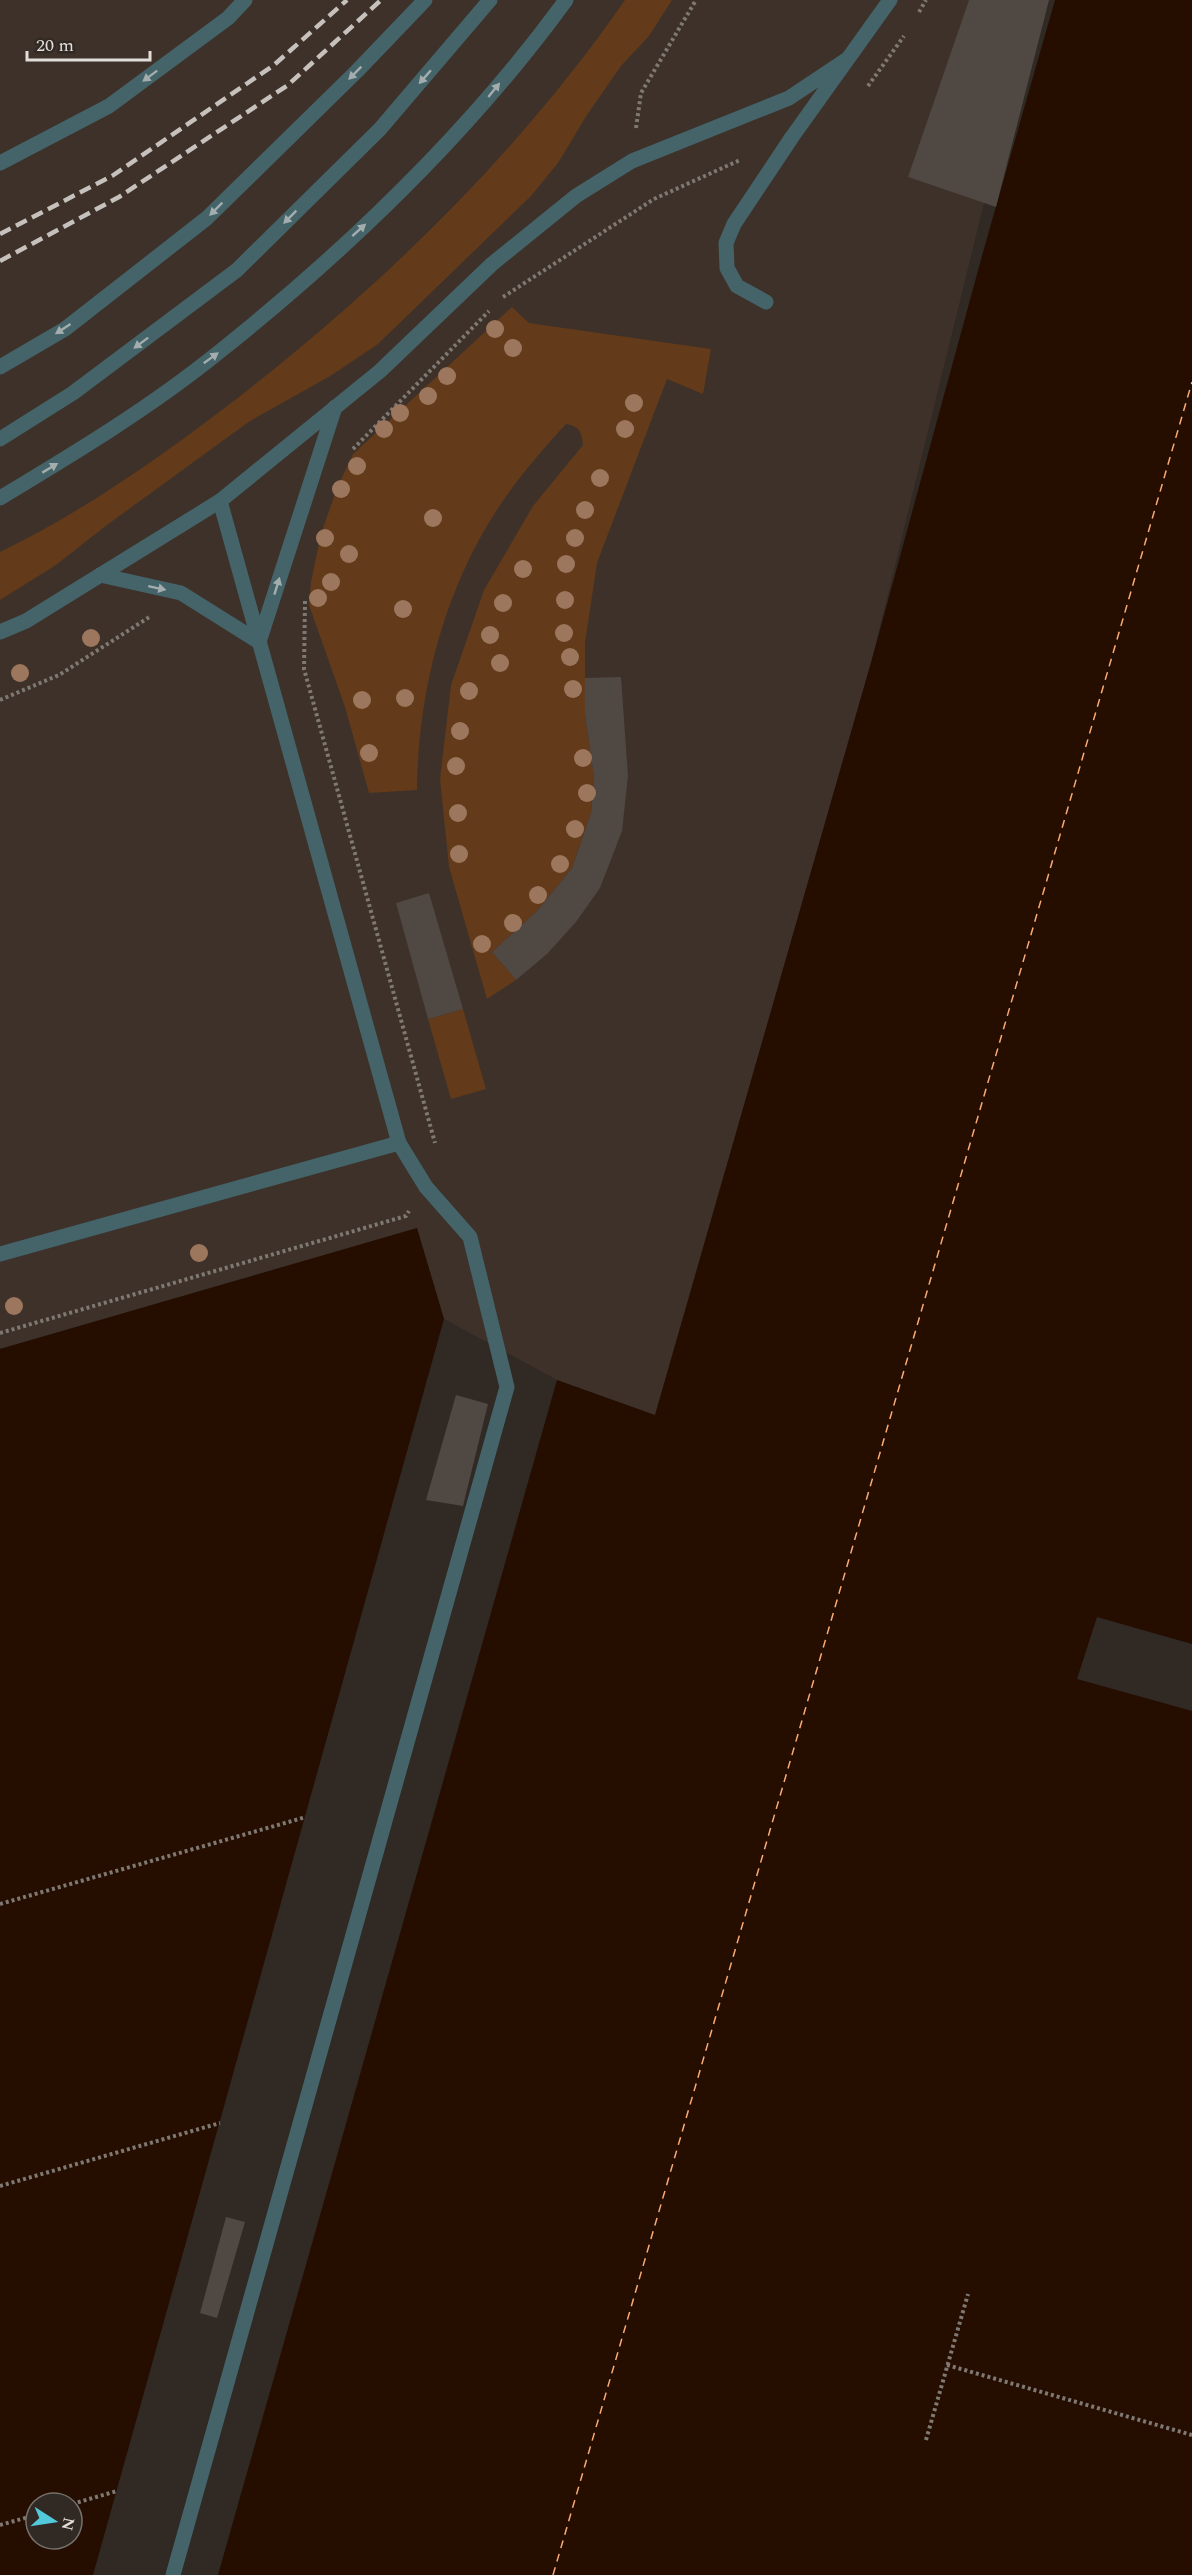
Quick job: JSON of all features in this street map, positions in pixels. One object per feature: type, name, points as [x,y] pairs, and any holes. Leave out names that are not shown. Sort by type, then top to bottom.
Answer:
[{"type":"street","points":[[0,163],[109,106],[228,18],[245,0]]},
{"type":"street","points":[[0,367],[65,329],[207,218],[357,71],[425,0]]},
{"type":"street","points":[[0,439],[73,393],[237,270],[380,129],[490,0]]},
{"type":"street","points":[[0,498],[72,455],[160,395],[218,353],[296,287],[421,169],[486,99],[566,0]]},
{"type":"street","points":[[766,302],[738,286],[727,268],[726,243],[734,224],[792,137],[890,0]]},
{"type":"street","points":[[0,632],[27,621],[220,501],[380,371],[492,264],[576,196],[632,162],[789,98],[846,60]]},
{"type":"street","points":[[259,642],[335,407]]},
{"type":"street","points":[[173,2575],[507,1388],[470,1237],[426,1187],[399,1143],[220,501]]},
{"type":"street","points":[[100,575],[181,593],[259,642]]},
{"type":"street","points":[[0,1254],[399,1143]]},
{"type":"path","points":[[632,162],[641,93],[696,0]]},
{"type":"path","points":[[347,455],[504,297],[654,199],[792,137]]},
{"type":"path","points":[[305,589],[304,669],[438,1154]]},
{"type":"path","points":[[0,699],[59,675],[154,615],[181,593]]},
{"type":"path","points":[[0,1333],[406,1216]]},
{"type":"path","points":[[0,1904],[306,1817]]},
{"type":"path","points":[[0,2186],[220,2123]]},
{"type":"path","points":[[926,2440],[968,2294]]},
{"type":"path","points":[[947,2365],[1192,2435]]},
{"type":"path","points":[[84,2501],[117,2491]]},
{"type":"path","points":[[0,2525],[24,2518]]},
{"type":"shaded area","points":[[0,0],[1034,0],[872,659],[655,1416],[557,1380],[444,1319],[417,1229],[0,1349]]},
{"type":"shaded area","points":[[625,0],[672,0],[649,36],[621,66],[587,115],[558,163],[531,196],[378,344],[332,375],[250,421],[56,565],[0,600],[0,552],[92,501],[179,442],[235,400],[343,311],[395,264],[494,164],[584,57]]},
{"type":"shaded area","points":[[1055,0],[1192,0],[1192,1644],[1097,1617],[1077,1679],[1192,1711],[1192,2575],[218,2575],[557,1380],[655,1415],[872,659],[985,245]]},
{"type":"shaded area","points":[[512,307],[529,323],[711,349],[703,394],[667,379],[597,563],[585,643],[585,715],[594,777],[591,813],[572,868],[537,911],[492,952],[516,980],[487,999],[449,867],[440,779],[451,685],[484,590],[533,506],[583,445],[579,430],[566,424],[534,460],[484,530],[466,565],[451,600],[430,675],[423,713],[417,790],[369,793],[345,707],[309,605],[311,582],[321,534],[337,488],[353,454]]},
{"type":"shaded area","points":[[463,1009],[486,1089],[451,1099],[428,1019]]},
{"type":"shaded area","points":[[417,1228],[444,1319],[93,2575],[0,2575],[0,1349]]},
{"type":"building","points":[[969,0],[1049,0],[996,207],[908,177]]},
{"type":"building","points":[[621,677],[628,776],[622,831],[600,888],[576,922],[547,954],[516,980],[492,952],[537,911],[572,868],[591,813],[594,777],[585,715],[585,678]]},
{"type":"building","points":[[429,893],[463,1009],[428,1019],[396,903]]},
{"type":"building","points":[[456,1395],[488,1404],[463,1506],[426,1500]]},
{"type":"building","points":[[226,2217],[245,2222],[217,2318],[200,2313]]},
{"type":"ferry route","points":[[553,2575],[1192,382]]},
{"type":"railway","points":[[0,234],[112,176],[274,65],[347,0]]},
{"type":"railway","points":[[0,261],[119,197],[288,85],[381,0]]}]
